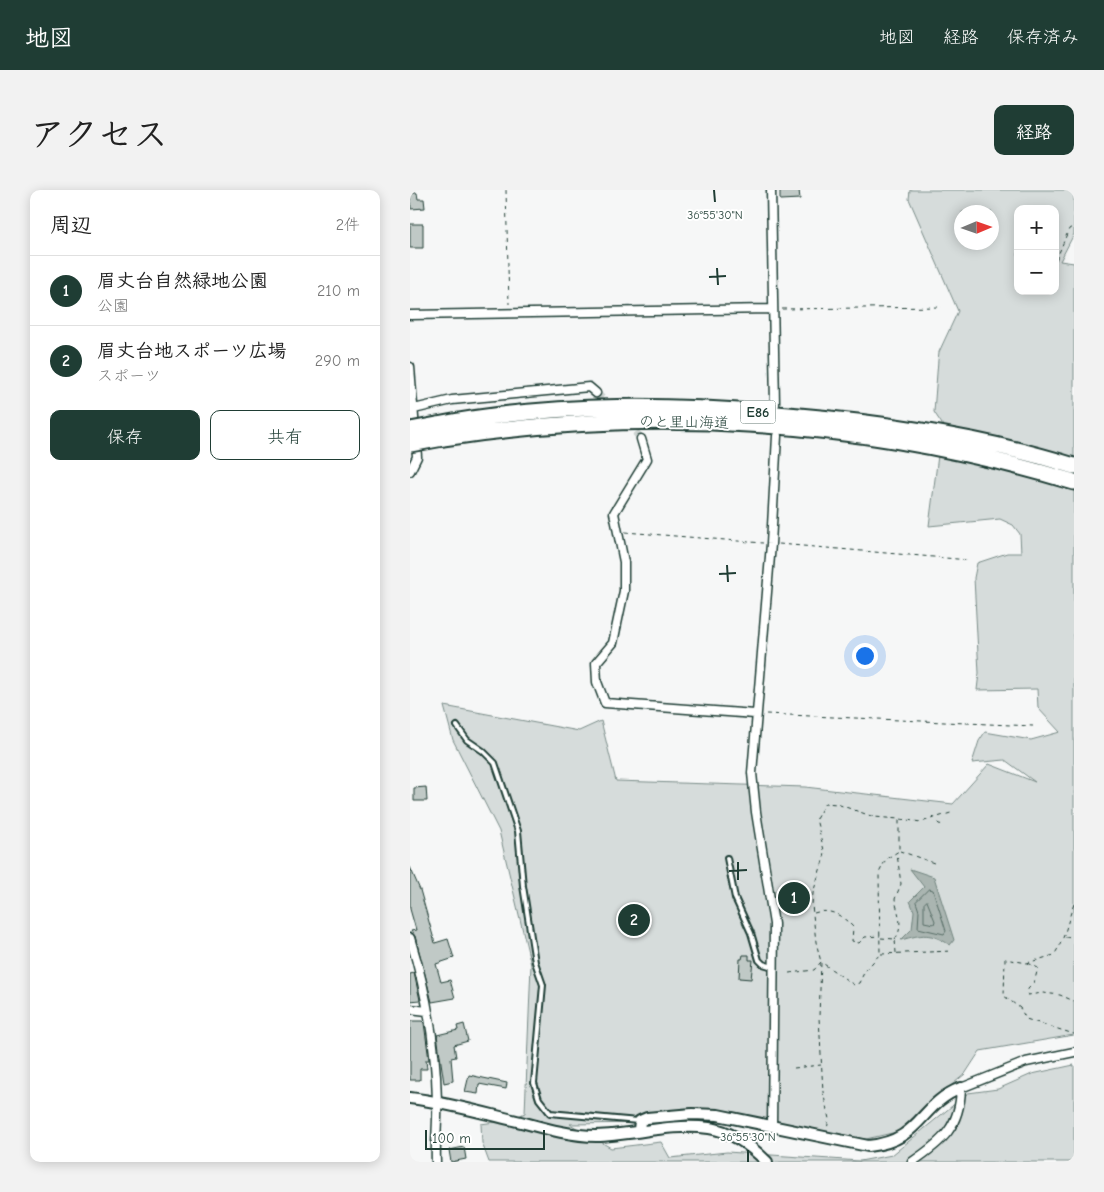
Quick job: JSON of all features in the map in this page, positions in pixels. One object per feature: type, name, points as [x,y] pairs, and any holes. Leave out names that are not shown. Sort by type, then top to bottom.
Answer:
[{"type":"highway","name":"のと里山海道","points":[[410,444],[482,416],[598,406],[687,407],[756,411],[894,426],[949,435],[1034,454],[1074,466]]},
{"type":"highway","name":"のと里山海道","points":[[410,430],[440,431],[601,421],[755,423],[901,441],[1030,468],[1074,482]]},
{"type":"street","points":[[771,190],[776,404]]},
{"type":"street","points":[[410,316],[773,309]]},
{"type":"street","points":[[410,367],[417,457],[410,471]]},
{"type":"street","points":[[414,410],[452,400],[590,387],[596,393]]},
{"type":"street","points":[[772,1127],[774,924],[756,812],[752,773],[755,714],[771,544],[777,436]]},
{"type":"street","points":[[640,439],[648,459],[614,513],[624,562],[624,591],[614,643],[596,663],[597,682],[604,703],[755,714]]},
{"type":"street","points":[[410,938],[435,1054],[437,1101],[436,1162]]},
{"type":"street","points":[[410,1009],[427,1010]]},
{"type":"street","points":[[640,1126],[655,1116],[718,1115],[868,1146],[892,1142],[916,1126],[942,1098],[961,1088],[1026,1062],[1074,1052]]},
{"type":"street","points":[[912,1162],[945,1136],[953,1126],[961,1110],[961,1088]]},
{"type":"street","points":[[410,1098],[437,1101],[555,1131],[595,1136],[640,1126],[710,1128],[739,1139],[753,1148],[766,1162]]},
{"type":"lane","points":[[457,726],[467,740],[483,751],[495,763],[518,831],[523,886],[535,962],[543,985],[534,1083],[539,1099],[550,1112],[640,1126]]},
{"type":"lane","points":[[727,858],[735,898],[751,933],[759,960],[763,964],[773,967]]},
{"type":"path","points":[[506,190],[509,315]]},
{"type":"path","points":[[1059,253],[1069,229],[1074,226]]},
{"type":"path","points":[[773,309],[942,307]]},
{"type":"path","points":[[619,531],[969,560]]},
{"type":"path","points":[[755,714],[1033,726]]},
{"type":"path","points":[[825,1138],[829,1119],[823,1092],[821,1064],[819,1017],[821,962],[813,914],[813,893],[825,854],[816,819],[825,803],[837,804],[874,817],[921,822],[932,817],[954,812]]},
{"type":"path","points":[[932,817],[939,824],[945,825]]},
{"type":"path","points":[[899,819],[899,851]]},
{"type":"path","points":[[821,962],[854,985],[859,983],[865,971],[880,954],[880,873],[886,859],[899,851]]},
{"type":"path","points":[[899,851],[934,863]]},
{"type":"path","points":[[896,853],[901,884],[895,899],[900,915],[898,935],[895,939],[896,954]]},
{"type":"path","points":[[1027,963],[1054,955],[1065,937],[1074,904]]},
{"type":"path","points":[[813,914],[830,912],[844,916],[853,926],[852,941],[859,943],[866,937],[895,939]]},
{"type":"path","points":[[1065,937],[1074,936]]},
{"type":"path","points":[[880,954],[952,951]]},
{"type":"path","points":[[1074,1001],[1060,995],[1043,993],[1028,995],[1028,989],[1034,983],[1038,968],[1027,963],[1005,959],[1004,996],[1020,1008],[1026,1019],[1074,1034]]},
{"type":"path","points":[[789,973],[814,970],[821,962]]},
{"type":"path","points":[[794,1068],[821,1064]]},
{"type":"shaded area","points":[[910,190],[1074,190],[1074,234],[1060,261],[1074,263],[1074,1035],[980,1051],[965,1074],[920,1111],[901,1131],[866,1139],[729,1122],[570,1124],[611,1148],[661,1142],[670,1158],[727,1152],[860,1161],[892,1155],[968,1093],[998,1089],[1032,1074],[1074,1065],[1074,1162],[489,1162],[482,1143],[481,1124],[508,1120],[525,1113],[531,965],[499,831],[453,740],[444,706],[579,731],[601,721],[616,781],[805,787],[953,804],[989,764],[1035,782],[1005,760],[972,763],[979,741],[985,732],[1031,740],[1060,732],[1038,708],[1037,689],[977,690],[979,673],[974,578],[977,563],[1007,553],[1021,553],[1020,534],[1013,525],[1000,519],[929,526],[942,424],[934,412],[939,352],[958,311],[909,199]]},
{"type":"water","points":[[910,869],[934,877],[954,940],[950,945],[926,935],[901,940],[912,929],[914,911],[910,901],[924,887]]},
{"type":"building","points":[[780,190],[799,190],[800,199],[780,200]]},
{"type":"building","points":[[410,193],[417,193],[418,199],[424,199],[425,208],[411,209]]},
{"type":"building","points":[[410,224],[423,224],[423,248],[410,248]]},
{"type":"building","points":[[426,787],[427,801],[414,801],[414,788]]},
{"type":"building","points":[[410,867],[420,890],[435,943],[448,939],[454,958],[436,964],[441,982],[450,980],[455,998],[432,1002],[415,936],[411,931],[416,930],[410,909]]},
{"type":"building","points":[[743,955],[749,955],[749,960],[753,960],[751,979],[739,978],[740,959],[742,959]]},
{"type":"building","points":[[414,973],[420,1000],[410,1001],[410,974]]},
{"type":"building","points":[[410,1021],[422,1021],[424,1023],[429,1060],[426,1060],[427,1069],[420,1069],[420,1080],[410,1080]]},
{"type":"building","points":[[464,1024],[468,1041],[454,1045],[456,1057],[451,1058],[453,1081],[444,1083],[437,1035],[458,1030],[457,1026]]},
{"type":"building","points":[[469,1075],[507,1083],[506,1089],[479,1084],[478,1094],[465,1092]]},
{"type":"building","points":[[464,1147],[466,1159],[451,1162],[449,1150]]},
{"type":"tunnel","points":[[596,393],[611,407]]},
{"type":"tunnel","points":[[628,423],[641,439]]},
{"type":"place","name":"眉丈台自然緑地公園","points":[[794,898]]},
{"type":"place","name":"眉丈台地スポーツ広場","points":[[634,920]]}]
